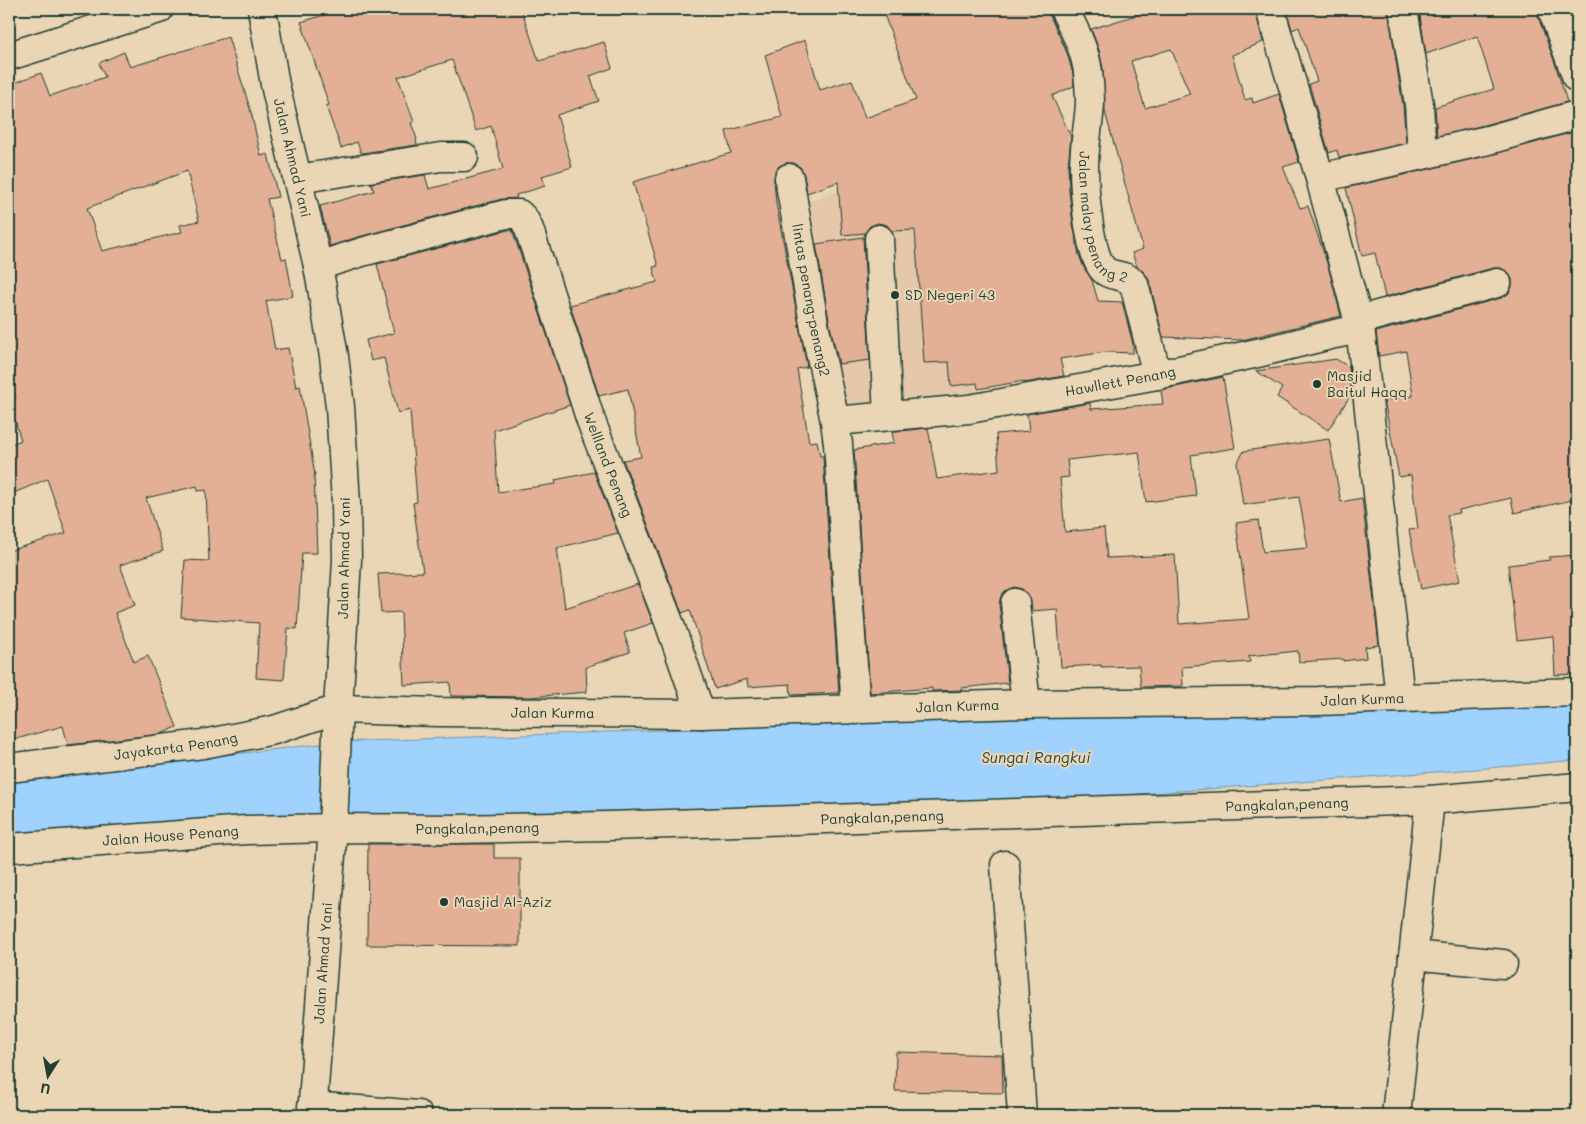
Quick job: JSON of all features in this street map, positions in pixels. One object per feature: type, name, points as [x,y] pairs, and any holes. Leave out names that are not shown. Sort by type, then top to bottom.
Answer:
[{"type":"main road","points":[[9,56],[158,9]]},
{"type":"main road","name":"Jalan Ahmad Yani","points":[[262,9],[275,85],[318,266],[334,356],[340,407],[346,503],[347,560],[333,823],[312,1110]]},
{"type":"main road","name":"Jalan malay penang 2","points":[[1064,9],[1081,42],[1088,70],[1090,102],[1085,140],[1084,168],[1090,238],[1098,261],[1104,271],[1127,278],[1134,284],[1157,375]]},
{"type":"main road","points":[[1270,9],[1320,178],[1360,323],[1400,698]]},
{"type":"main road","points":[[1403,9],[1419,104],[1422,155]]},
{"type":"main road","points":[[1552,9],[1577,78]]},
{"type":"main road","points":[[1320,178],[1488,140],[1577,115]]},
{"type":"main road","points":[[297,179],[441,157],[464,157]]},
{"type":"main road","name":"lintas penang-penang2","points":[[789,178],[812,309],[835,421]]},
{"type":"main road","name":"Wellland Penang","points":[[318,266],[362,252],[506,214],[519,214],[529,229],[591,421],[669,622],[701,714]]},
{"type":"main road","points":[[879,239],[888,416]]},
{"type":"main road","name":"Hawllett Penang","points":[[835,421],[969,409],[1157,375],[1350,331],[1360,323],[1496,283]]},
{"type":"main road","points":[[835,421],[856,710]]},
{"type":"main road","points":[[1015,603],[1026,704]]},
{"type":"main road","name":"Jalan Kurma","points":[[338,717],[437,712],[701,714],[1026,704],[1318,701],[1577,692]]},
{"type":"main road","name":"Jayakarta Penang","points":[[9,768],[203,744],[338,717]]},
{"type":"main road","points":[[1396,1115],[1430,800],[1577,787]]},
{"type":"main road","name":"Pangkalan,penang","points":[[333,823],[456,829],[1430,800]]},
{"type":"main road","name":"Jalan House Penang","points":[[9,848],[333,823]]},
{"type":"main road","points":[[1005,866],[1022,1115]]},
{"type":"main road","points":[[1413,955],[1503,964]]},
{"type":"main road","points":[[312,1110],[418,1115]]},
{"type":"shaded area","name":"SD Negeri 43","points":[[907,189],[974,359],[976,394],[836,405],[804,203],[828,193]]},
{"type":"water","name":"Sungai Rangkui","points":[[1577,696],[1577,760],[1044,801],[409,816],[9,839],[9,780],[338,742]]},
{"type":"building","points":[[344,9],[521,9],[539,61],[604,42],[612,68],[590,76],[599,101],[557,115],[572,167],[542,176],[545,186],[516,195],[517,198],[502,199],[330,246],[320,206],[374,191],[371,183],[425,175],[429,189],[503,169],[491,126],[476,131],[452,60],[398,77],[414,122],[411,123],[417,139],[417,145],[361,153],[357,142],[341,148],[326,106],[329,105],[301,22]]},
{"type":"building","points":[[882,9],[1048,9],[1067,53],[1073,74],[1074,86],[1052,96],[1071,137],[1068,167],[1069,191],[1079,255],[1084,268],[1092,280],[1098,301],[1122,302],[1133,344],[1133,353],[1106,352],[1060,359],[1064,376],[978,389],[977,383],[951,386],[949,362],[924,363],[915,230],[892,231],[887,225],[878,223],[870,226],[865,233],[842,235],[838,182],[807,193],[801,168],[794,163],[786,163],[779,166],[775,172],[774,180],[776,203],[807,367],[797,369],[809,442],[817,441],[820,456],[823,456],[839,693],[791,695],[790,684],[748,687],[747,679],[715,689],[690,610],[682,613],[623,460],[641,457],[628,389],[599,396],[570,305],[657,282],[653,267],[658,266],[633,182],[731,153],[726,131],[782,117],[765,55],[805,40],[820,90],[852,80],[865,118],[916,100]]},
{"type":"building","points":[[1156,9],[1255,9],[1263,42],[1232,55],[1245,100],[1252,98],[1253,103],[1279,94],[1299,162],[1283,167],[1300,208],[1308,206],[1328,266],[1341,316],[1242,340],[1163,337],[1149,280],[1144,272],[1137,267],[1132,253],[1143,249],[1105,112],[1103,69],[1099,50],[1091,29]],"holes":[[[1171,49],[1190,94],[1145,108],[1131,61]]]},
{"type":"building","points":[[1286,9],[1388,9],[1403,106],[1406,143],[1339,158],[1337,150],[1329,153],[1309,84],[1317,81],[1299,27],[1292,30]]},
{"type":"building","points":[[1419,9],[1537,9],[1537,14],[1567,102],[1437,136],[1435,107],[1494,89],[1477,36],[1426,54]]},
{"type":"building","points":[[228,37],[251,112],[261,156],[268,154],[278,197],[267,199],[282,259],[286,258],[293,296],[266,301],[275,350],[288,348],[296,387],[300,386],[315,475],[317,553],[302,553],[297,629],[288,628],[284,680],[256,678],[259,623],[181,617],[185,560],[209,561],[206,490],[198,491],[197,486],[146,498],[163,551],[120,565],[135,605],[115,613],[134,662],[148,656],[177,727],[161,734],[68,745],[63,726],[9,741],[9,551],[66,533],[47,479],[9,495],[9,445],[21,440],[9,401],[16,398],[9,377],[9,85],[41,73],[50,96],[105,77],[99,63],[124,52],[130,67]],"holes":[[[187,171],[199,221],[180,225],[182,232],[102,251],[87,208]]]},
{"type":"building","points":[[1577,131],[1577,499],[1514,513],[1511,498],[1459,510],[1460,513],[1447,515],[1460,581],[1421,589],[1409,530],[1418,529],[1411,475],[1399,477],[1384,400],[1413,396],[1406,351],[1379,356],[1376,332],[1501,298],[1508,294],[1512,287],[1512,279],[1508,272],[1501,268],[1493,268],[1385,297],[1375,253],[1362,256],[1346,188],[1491,155]]},
{"type":"building","points":[[512,230],[514,235],[570,405],[494,430],[498,492],[556,484],[555,480],[594,472],[618,533],[557,548],[565,608],[638,584],[653,623],[624,633],[630,652],[586,667],[587,692],[530,697],[451,696],[450,682],[404,685],[401,612],[381,613],[378,574],[423,572],[413,503],[417,502],[410,410],[398,413],[384,358],[371,361],[366,340],[394,333],[377,264]]},
{"type":"building","points":[[863,237],[870,360],[839,364],[830,326],[816,244]]},
{"type":"building","name":"Masjid Baitul Haqq","points":[[1336,359],[1349,367],[1352,393],[1328,430],[1277,397],[1282,388],[1256,371]]},
{"type":"building","points":[[1223,377],[1235,448],[1191,455],[1196,496],[1146,502],[1139,452],[1067,460],[1069,477],[1060,478],[1065,532],[1104,528],[1107,558],[1175,555],[1179,624],[1249,619],[1236,523],[1258,520],[1263,552],[1308,548],[1299,497],[1243,505],[1237,463],[1244,451],[1329,439],[1341,502],[1362,498],[1379,645],[1365,647],[1366,658],[1343,661],[1343,659],[1299,662],[1298,651],[1249,656],[1250,662],[1182,667],[1183,686],[1141,687],[1139,666],[1061,667],[1057,609],[1032,611],[1031,601],[1027,593],[1022,589],[1014,587],[1005,591],[1001,596],[999,604],[1008,683],[962,688],[963,690],[932,691],[932,688],[870,693],[854,450],[894,443],[892,432],[928,428],[937,479],[999,470],[996,434],[1029,431],[1027,414],[1090,403],[1091,409],[1163,404],[1161,390]]},
{"type":"building","points":[[1577,555],[1577,674],[1555,675],[1553,636],[1517,640],[1508,565],[1550,560],[1549,557]]},
{"type":"building","name":"Masjid Al-Aziz","points":[[368,844],[494,844],[494,858],[520,858],[520,946],[367,945]]},
{"type":"building","points":[[896,1052],[1002,1055],[1003,1093],[895,1091]]},
{"type":"place","name":"SD Negeri 43","points":[[895,295]]},
{"type":"place","name":"Masjid Baitul Haqq","points":[[1317,384]]},
{"type":"place","name":"Masjid Al-Aziz","points":[[444,902]]}]
